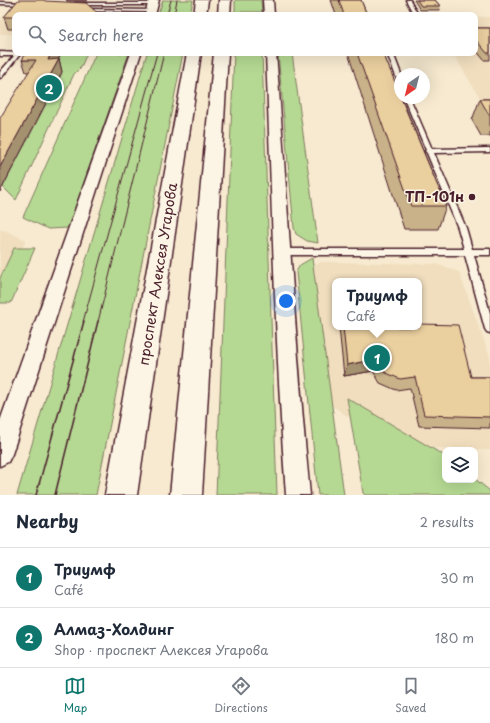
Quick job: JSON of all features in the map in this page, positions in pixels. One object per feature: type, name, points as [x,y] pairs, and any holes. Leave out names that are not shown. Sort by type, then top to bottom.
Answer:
[{"type":"main road","points":[[200,12],[202,0]]},
{"type":"main road","points":[[224,12],[225,0]]},
{"type":"main road","name":"проспект Алексея Угарова","points":[[122,495],[194,56]]},
{"type":"main road","points":[[186,495],[221,56]]},
{"type":"street","points":[[268,0],[268,12]]},
{"type":"street","points":[[1,447],[135,56]]},
{"type":"street","points":[[271,56],[283,252],[289,392],[298,495]]},
{"type":"lane","points":[[408,0],[414,12]]},
{"type":"lane","points":[[0,3],[32,3]]},
{"type":"lane","points":[[75,4],[152,8]]},
{"type":"lane","points":[[80,10],[152,8]]},
{"type":"lane","points":[[0,54],[12,54]]},
{"type":"lane","points":[[0,76],[6,66],[16,56]]},
{"type":"lane","points":[[391,56],[396,68]]},
{"type":"lane","points":[[409,104],[462,228],[467,252],[490,329]]},
{"type":"lane","points":[[428,150],[490,150]]},
{"type":"lane","points":[[283,252],[490,252]]},
{"type":"shaded area","points":[[106,8],[115,12],[12,12],[12,34],[0,34],[0,22],[8,11],[16,9]]},
{"type":"shaded area","points":[[478,17],[490,17],[490,110],[487,110],[455,56],[478,56]]},
{"type":"shaded area","points":[[0,230],[4,230],[26,240],[0,299]]},
{"type":"shaded area","points":[[321,262],[436,264],[459,272],[490,357],[490,450],[478,450],[478,447],[442,448],[390,446],[323,399],[307,270]]},
{"type":"green space","points":[[163,0],[193,0],[191,12],[159,12]]},
{"type":"green space","points":[[235,0],[261,0],[262,12],[235,12]]},
{"type":"green space","points":[[59,56],[86,56],[81,67],[74,74],[16,200],[3,187],[62,73],[51,72]]},
{"type":"green space","points":[[95,56],[128,56],[68,228],[48,229],[23,217]]},
{"type":"green space","points":[[146,56],[182,56],[96,495],[17,495]]},
{"type":"green space","points":[[234,56],[262,56],[277,495],[216,495]]},
{"type":"green space","points":[[278,56],[292,56],[318,243],[307,241],[296,234],[294,228]]},
{"type":"green space","points":[[14,248],[35,248],[11,303],[0,303],[0,278]]},
{"type":"green space","points":[[312,258],[344,495],[318,495],[296,272],[300,265]]},
{"type":"green space","points":[[347,398],[442,454],[442,483],[478,483],[478,481],[490,491],[490,495],[365,495],[363,493]]},
{"type":"building","points":[[18,0],[86,3],[96,12],[12,12],[12,17],[4,17]]},
{"type":"building","points":[[339,0],[361,0],[366,12],[343,12]]},
{"type":"building","points":[[417,0],[435,0],[440,6],[421,6]]},
{"type":"building","points":[[478,28],[490,28],[490,53],[487,53],[478,42]]},
{"type":"building","points":[[24,56],[50,56],[48,60],[59,59],[0,167],[0,118],[36,60],[22,60]]},
{"type":"building","points":[[358,56],[384,56],[394,80],[394,104],[404,104],[446,206],[411,206]]},
{"type":"building","points":[[480,99],[490,99],[490,115],[489,115]]},
{"type":"building","points":[[422,324],[458,325],[471,377],[490,377],[490,417],[424,415],[415,377],[400,379],[384,372],[376,359],[347,365],[343,330],[422,330]]},
{"type":"tram line","points":[[168,12],[171,0]]},
{"type":"tram line","points":[[175,12],[177,0]]},
{"type":"tram line","points":[[83,322],[156,56]]},
{"type":"tram line","points":[[98,322],[163,56]]},
{"type":"tram line","points":[[36,495],[84,321]]},
{"type":"tram line","points":[[55,495],[98,321]]},
{"type":"place","name":"Алмаз-Холдинг","points":[[49,88]]},
{"type":"place","name":"ТП-101н","points":[[472,197]]},
{"type":"place","name":"Триумф","points":[[377,358]]}]
